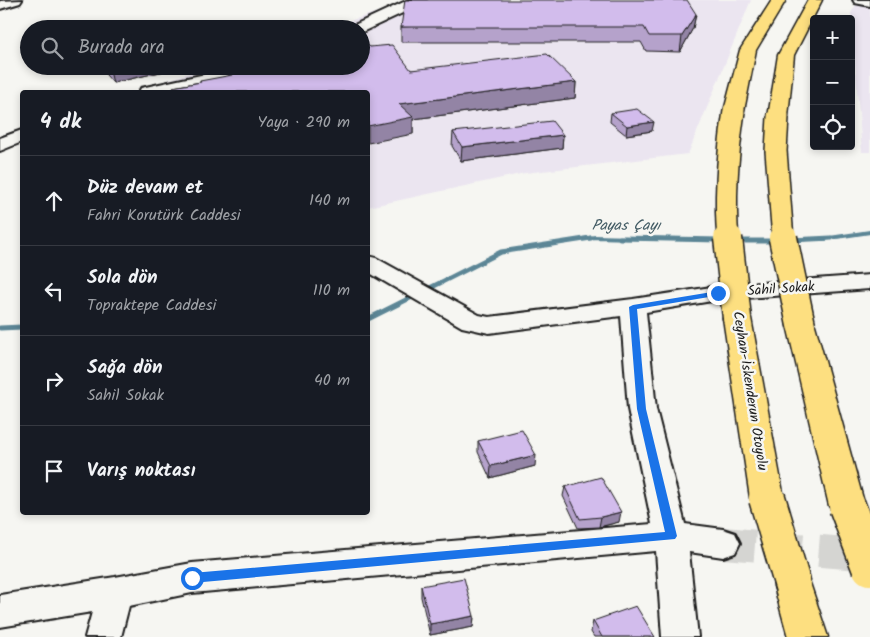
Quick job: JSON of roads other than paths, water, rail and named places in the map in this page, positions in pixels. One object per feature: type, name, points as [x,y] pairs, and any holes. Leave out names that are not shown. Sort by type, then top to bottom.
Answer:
[{"type":"highway","name":"Ceyhan-İskenderun Otoyolu","points":[[778,0],[748,50],[734,111],[729,144],[727,225],[738,318],[767,498],[808,637]]},
{"type":"highway","points":[[815,0],[786,55],[776,151],[782,232],[801,325],[847,506],[870,567]]},
{"type":"street","points":[[0,5],[15,0]]},
{"type":"street","points":[[370,23],[419,0]]},
{"type":"street","points":[[860,0],[870,2]]},
{"type":"street","points":[[156,90],[224,75]]},
{"type":"street","points":[[0,130],[20,122]]},
{"type":"street","points":[[0,145],[20,136]]},
{"type":"street","name":"Sahil Sokak","points":[[374,266],[472,321],[490,325],[633,307],[718,293],[870,282]]},
{"type":"street","points":[[633,307],[642,409],[671,536],[680,637]]},
{"type":"street","points":[[0,611],[115,593],[192,578],[671,536],[723,543]]},
{"type":"street","points":[[103,637],[115,593]]},
{"type":"waterway","name":"Payas Çayı","points":[[829,238],[870,232]]},
{"type":"waterway","name":"Payas Çayı","points":[[583,239],[595,237],[672,239]]},
{"type":"waterway","name":"Payas Çayı","points":[[426,290],[501,252],[591,238]]},
{"type":"waterway","name":"Payas Çayı","points":[[620,238],[720,240]]},
{"type":"waterway","name":"Payas Çayı","points":[[791,240],[829,238]]},
{"type":"waterway","name":"Payas Çayı","points":[[823,239],[829,238]]},
{"type":"waterway","name":"Payas Çayı","points":[[736,241],[775,241]]},
{"type":"waterway","name":"Payas Çayı","points":[[370,318],[416,295]]},
{"type":"waterway","name":"Payas Çayı","points":[[0,328],[20,327]]},
{"type":"tunnel","points":[[723,543],[870,555]]}]
